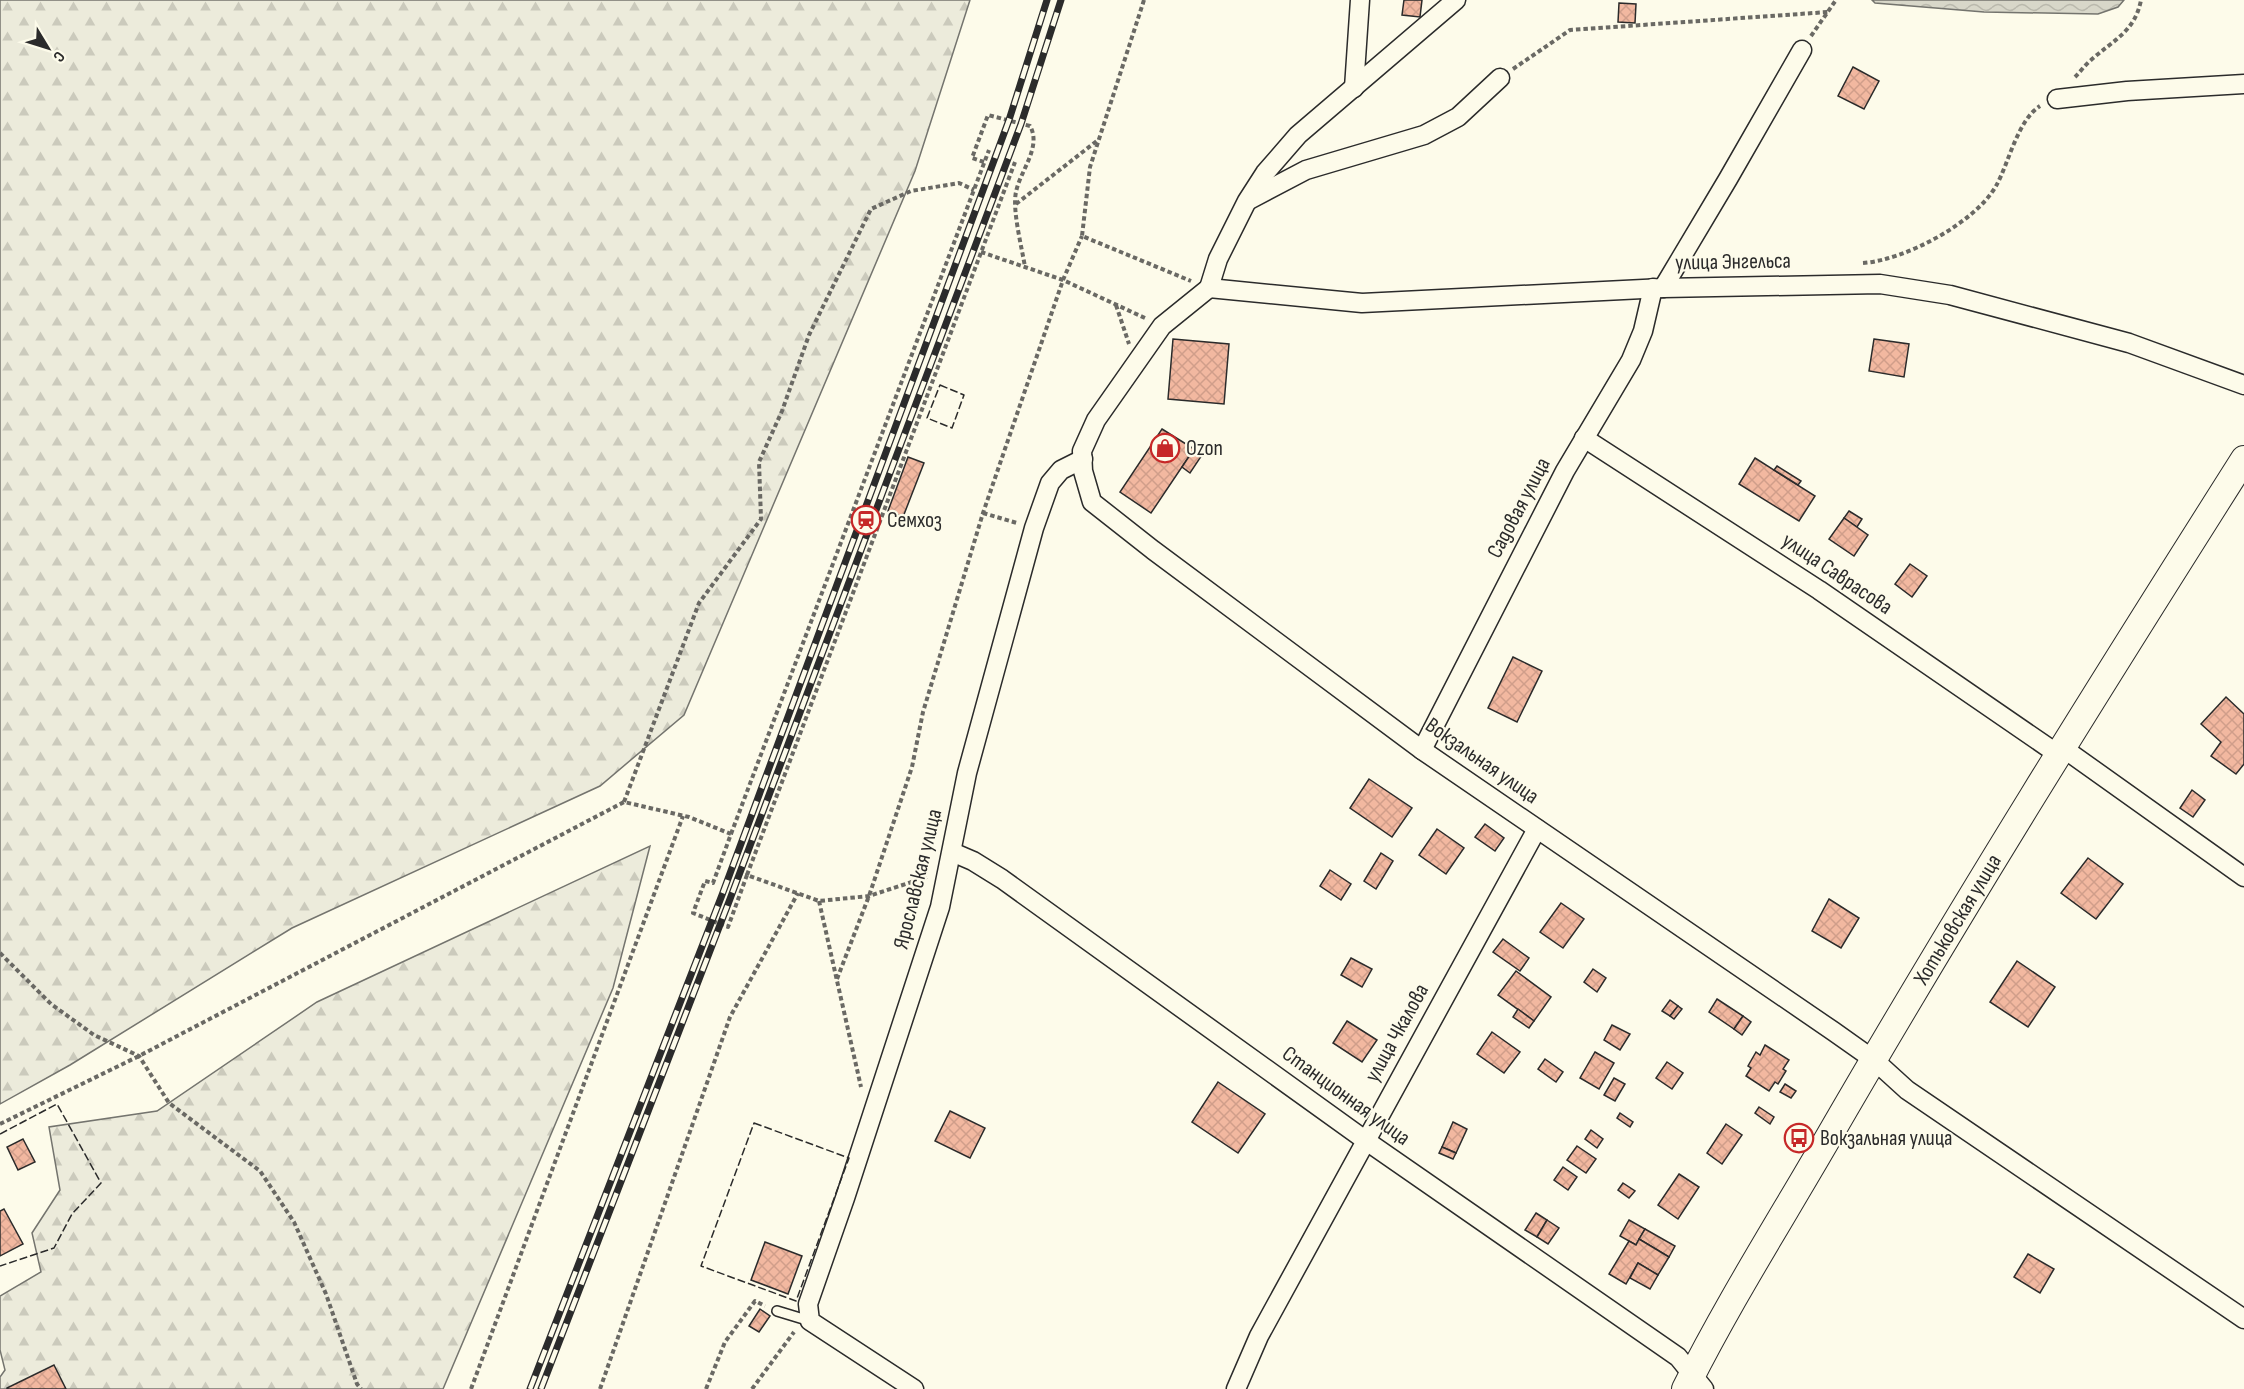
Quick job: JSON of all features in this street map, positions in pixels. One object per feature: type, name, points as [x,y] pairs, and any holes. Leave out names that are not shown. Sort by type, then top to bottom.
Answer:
[{"type":"main road","name":"Хотьковская улица","points":[[1694,1384],[1874,1060],[2005,839],[2244,459]]},
{"type":"street","points":[[1354,88],[1360,0]]},
{"type":"street","points":[[1083,459],[1082,451],[1096,420],[1162,326],[1209,288],[1218,259],[1247,201],[1265,173],[1298,135],[1456,0]]},
{"type":"street","name":"Садовая улица","points":[[1422,750],[1565,471],[1631,360],[1658,288],[1728,179],[1802,50]]},
{"type":"street","points":[[1247,201],[1306,170],[1424,135],[1458,117],[1500,78]]},
{"type":"street","points":[[2057,99],[2127,90],[2244,84]]},
{"type":"street","name":"улица Энгельса","points":[[1209,288],[1362,303],[1658,288],[1880,284],[1950,295],[2129,343],[2244,385]]},
{"type":"street","name":"улица Саврасова","points":[[1584,438],[1819,590],[2244,877]]},
{"type":"street","name":"Ярославская улица","points":[[810,1322],[808,1304],[940,907],[967,774],[1034,528],[1050,483],[1061,470],[1083,459]]},
{"type":"street","name":"Вокзальная улица","points":[[1083,459],[1083,471],[1092,502],[1422,750],[1874,1060],[1907,1090],[2244,1319]]},
{"type":"street","name":"улица Чкалова","points":[[1236,1389],[1259,1336],[1537,829]]},
{"type":"street","name":"Станционная улица","points":[[951,856],[974,861],[1002,879],[1365,1140],[1678,1357],[1694,1384]]},
{"type":"street","points":[[810,1322],[914,1389]]},
{"type":"lane","points":[[777,1311],[810,1322]]},
{"type":"path","points":[[837,979],[869,896],[912,767],[922,712],[983,513],[1063,280],[1082,236],[1090,167],[1144,0]]},
{"type":"path","points":[[1802,50],[1836,0]]},
{"type":"path","points":[[1856,264],[1912,250],[1952,229],[1979,209],[1995,187],[2021,129],[2037,107],[2057,99],[2090,60],[2122,37],[2139,9],[2141,0]]},
{"type":"path","points":[[1500,78],[1570,30],[1828,12]]},
{"type":"path","points":[[984,162],[972,158],[988,115],[1030,126],[1035,134],[1016,193],[1015,204],[1025,267]]},
{"type":"path","points":[[1015,204],[1099,140]]},
{"type":"path","points":[[989,150],[713,883],[705,881],[693,914],[728,927],[1015,162]]},
{"type":"path","points":[[624,802],[699,603],[761,519],[759,462],[782,411],[809,335],[871,209],[911,191],[959,183],[974,190]]},
{"type":"path","points":[[1082,236],[1209,288]]},
{"type":"path","points":[[981,252],[1063,280],[1162,326]]},
{"type":"path","points":[[1116,305],[1136,364]]},
{"type":"path","points":[[983,513],[1034,528]]},
{"type":"path","points":[[0,1124],[139,1056],[624,802],[683,816],[731,834]]},
{"type":"path","points":[[471,1389],[683,816]]},
{"type":"path","points":[[747,875],[819,901],[869,896],[934,875],[951,856]]},
{"type":"path","points":[[600,1389],[730,1017],[798,893]]},
{"type":"path","points":[[819,901],[862,1091]]},
{"type":"path","points":[[0,953],[51,1004],[94,1035],[139,1056],[169,1103],[260,1171],[294,1222],[326,1294],[357,1384],[361,1389]]},
{"type":"path","points":[[706,1389],[725,1342],[755,1301],[777,1311]]},
{"type":"path","points":[[752,1389],[791,1334],[810,1322]]},
{"type":"green space","points":[[0,0],[970,0],[915,171],[684,715],[600,786],[292,928],[70,1065],[0,1104]]},
{"type":"green space","points":[[650,846],[613,988],[443,1389],[0,1389],[0,1377],[5,1370],[0,1350],[0,1296],[41,1272],[32,1233],[60,1190],[49,1127],[157,1111],[317,1002]]},
{"type":"water","points":[[1872,0],[2124,0],[2118,7],[2098,14],[1984,12],[1875,3]]},
{"type":"building","points":[[1404,0],[1422,0],[1420,17],[1402,15]]},
{"type":"building","points":[[1619,3],[1636,4],[1635,23],[1618,22]]},
{"type":"building","points":[[1853,67],[1879,81],[1864,109],[1838,96]]},
{"type":"building","points":[[1173,339],[1229,344],[1224,404],[1168,399]]},
{"type":"building","points":[[1874,339],[1909,344],[1904,377],[1869,371]]},
{"type":"building","points":[[1162,429],[1194,449],[1151,513],[1120,492]]},
{"type":"building","points":[[1194,449],[1202,455],[1190,473],[1182,467]]},
{"type":"building","points":[[908,457],[924,463],[903,517],[888,511]]},
{"type":"building","points":[[1755,458],[1815,496],[1799,521],[1739,484]]},
{"type":"building","points":[[1777,466],[1801,481],[1798,485],[1774,470]]},
{"type":"building","points":[[1849,511],[1862,519],[1857,527],[1844,518]]},
{"type":"building","points":[[1844,518],[1868,535],[1854,556],[1829,539]]},
{"type":"building","points":[[1910,564],[1927,576],[1912,597],[1895,584]]},
{"type":"building","points":[[1513,657],[1542,671],[1517,722],[1488,708]]},
{"type":"building","points":[[2226,697],[2244,714],[2244,764],[2236,774],[2211,756],[2221,742],[2201,724]]},
{"type":"building","points":[[1369,779],[1412,808],[1392,837],[1350,808]]},
{"type":"building","points":[[2192,790],[2205,800],[2193,817],[2180,808]]},
{"type":"building","points":[[1485,824],[1504,838],[1495,851],[1475,837]]},
{"type":"building","points":[[1437,829],[1464,848],[1446,874],[1419,855]]},
{"type":"building","points":[[1381,853],[1393,861],[1376,889],[1364,881]]},
{"type":"building","points":[[2088,858],[2123,884],[2096,919],[2061,893]]},
{"type":"building","points":[[1330,870],[1351,884],[1341,900],[1320,886]]},
{"type":"building","points":[[1829,899],[1859,918],[1841,948],[1812,931]]},
{"type":"building","points":[[1561,903],[1584,919],[1563,948],[1540,932]]},
{"type":"building","points":[[1503,939],[1529,958],[1520,971],[1493,952]]},
{"type":"building","points":[[1351,958],[1372,969],[1362,987],[1341,975]]},
{"type":"building","points":[[2017,961],[2055,987],[2028,1027],[1990,1002]]},
{"type":"building","points":[[1593,969],[1606,978],[1597,992],[1584,982]]},
{"type":"building","points":[[1516,971],[1551,997],[1534,1021],[1498,995]]},
{"type":"building","points":[[1717,999],[1743,1016],[1734,1029],[1709,1012]]},
{"type":"building","points":[[1670,1000],[1678,1006],[1670,1016],[1662,1011]]},
{"type":"building","points":[[1678,1006],[1682,1009],[1674,1019],[1670,1016]]},
{"type":"building","points":[[1518,1009],[1534,1021],[1529,1028],[1513,1017]]},
{"type":"building","points":[[1743,1016],[1751,1022],[1742,1035],[1734,1029]]},
{"type":"building","points":[[1347,1021],[1377,1040],[1362,1062],[1333,1043]]},
{"type":"building","points":[[1612,1025],[1630,1034],[1620,1050],[1604,1040]]},
{"type":"building","points":[[1492,1032],[1520,1052],[1504,1073],[1477,1054]]},
{"type":"building","points":[[1765,1045],[1789,1060],[1783,1069],[1786,1071],[1778,1084],[1775,1082],[1769,1091],[1746,1076],[1751,1068],[1748,1066],[1756,1052],[1760,1055]]},
{"type":"building","points":[[1595,1052],[1614,1063],[1599,1089],[1580,1078]]},
{"type":"building","points":[[1545,1059],[1563,1072],[1556,1082],[1538,1069]]},
{"type":"building","points":[[1667,1062],[1683,1073],[1672,1089],[1656,1078]]},
{"type":"building","points":[[1614,1078],[1625,1084],[1615,1101],[1604,1095]]},
{"type":"building","points":[[1218,1082],[1265,1114],[1238,1153],[1192,1122]]},
{"type":"building","points":[[1785,1084],[1796,1091],[1791,1098],[1780,1092]]},
{"type":"building","points":[[1759,1107],[1774,1117],[1770,1124],[1755,1113]]},
{"type":"building","points":[[950,1111],[985,1128],[970,1158],[935,1141]]},
{"type":"building","points":[[1620,1113],[1633,1122],[1630,1127],[1617,1118]]},
{"type":"building","points":[[1453,1122],[1467,1129],[1456,1153],[1442,1147]]},
{"type":"building","points":[[1726,1124],[1742,1135],[1722,1164],[1707,1153]]},
{"type":"building","points":[[1591,1130],[1603,1139],[1597,1148],[1585,1139]]},
{"type":"building","points":[[23,1139],[35,1162],[18,1170],[7,1147]]},
{"type":"building","points":[[1577,1146],[1596,1159],[1586,1173],[1567,1160]]},
{"type":"building","points":[[1442,1147],[1456,1153],[1453,1159],[1439,1153]]},
{"type":"building","points":[[1563,1167],[1577,1177],[1568,1190],[1554,1180]]},
{"type":"building","points":[[1679,1174],[1699,1187],[1678,1219],[1658,1205]]},
{"type":"building","points":[[1623,1183],[1635,1191],[1629,1198],[1618,1190]]},
{"type":"building","points":[[4,1209],[23,1244],[0,1256],[0,1211]]},
{"type":"building","points":[[1536,1213],[1547,1220],[1537,1237],[1525,1230]]},
{"type":"building","points":[[1547,1220],[1559,1228],[1548,1244],[1537,1237]]},
{"type":"building","points":[[1629,1220],[1645,1229],[1636,1245],[1620,1236]]},
{"type":"building","points":[[1645,1229],[1675,1246],[1669,1257],[1639,1239]]},
{"type":"building","points":[[1639,1239],[1669,1257],[1658,1275],[1638,1263],[1626,1284],[1609,1274],[1629,1241],[1636,1245]]},
{"type":"building","points":[[765,1242],[802,1256],[788,1294],[751,1280]]},
{"type":"building","points":[[2028,1254],[2054,1269],[2040,1293],[2014,1277]]},
{"type":"building","points":[[1638,1263],[1658,1275],[1650,1289],[1630,1278]]},
{"type":"building","points":[[760,1309],[770,1316],[759,1332],[749,1326]]},
{"type":"building","points":[[54,1365],[66,1389],[7,1389],[7,1388]]},
{"type":"railway","points":[[530,1389],[722,895],[1009,120],[1047,0]]},
{"type":"railway","points":[[541,1389],[730,899],[1021,124],[1061,0]]},
{"type":"fence","points":[[940,385],[964,395],[952,428],[927,418],[940,385]]},
{"type":"fence","points":[[0,1134],[57,1104],[101,1183],[72,1214],[54,1248],[0,1266]]},
{"type":"fence","points":[[754,1123],[849,1158],[796,1301],[701,1266],[754,1123]]},
{"type":"place","name":"Ozon","points":[[1165,448]]},
{"type":"place","name":"Семхоз","points":[[866,520]]},
{"type":"place","name":"Вокзальная улица","points":[[1799,1138]]}]
